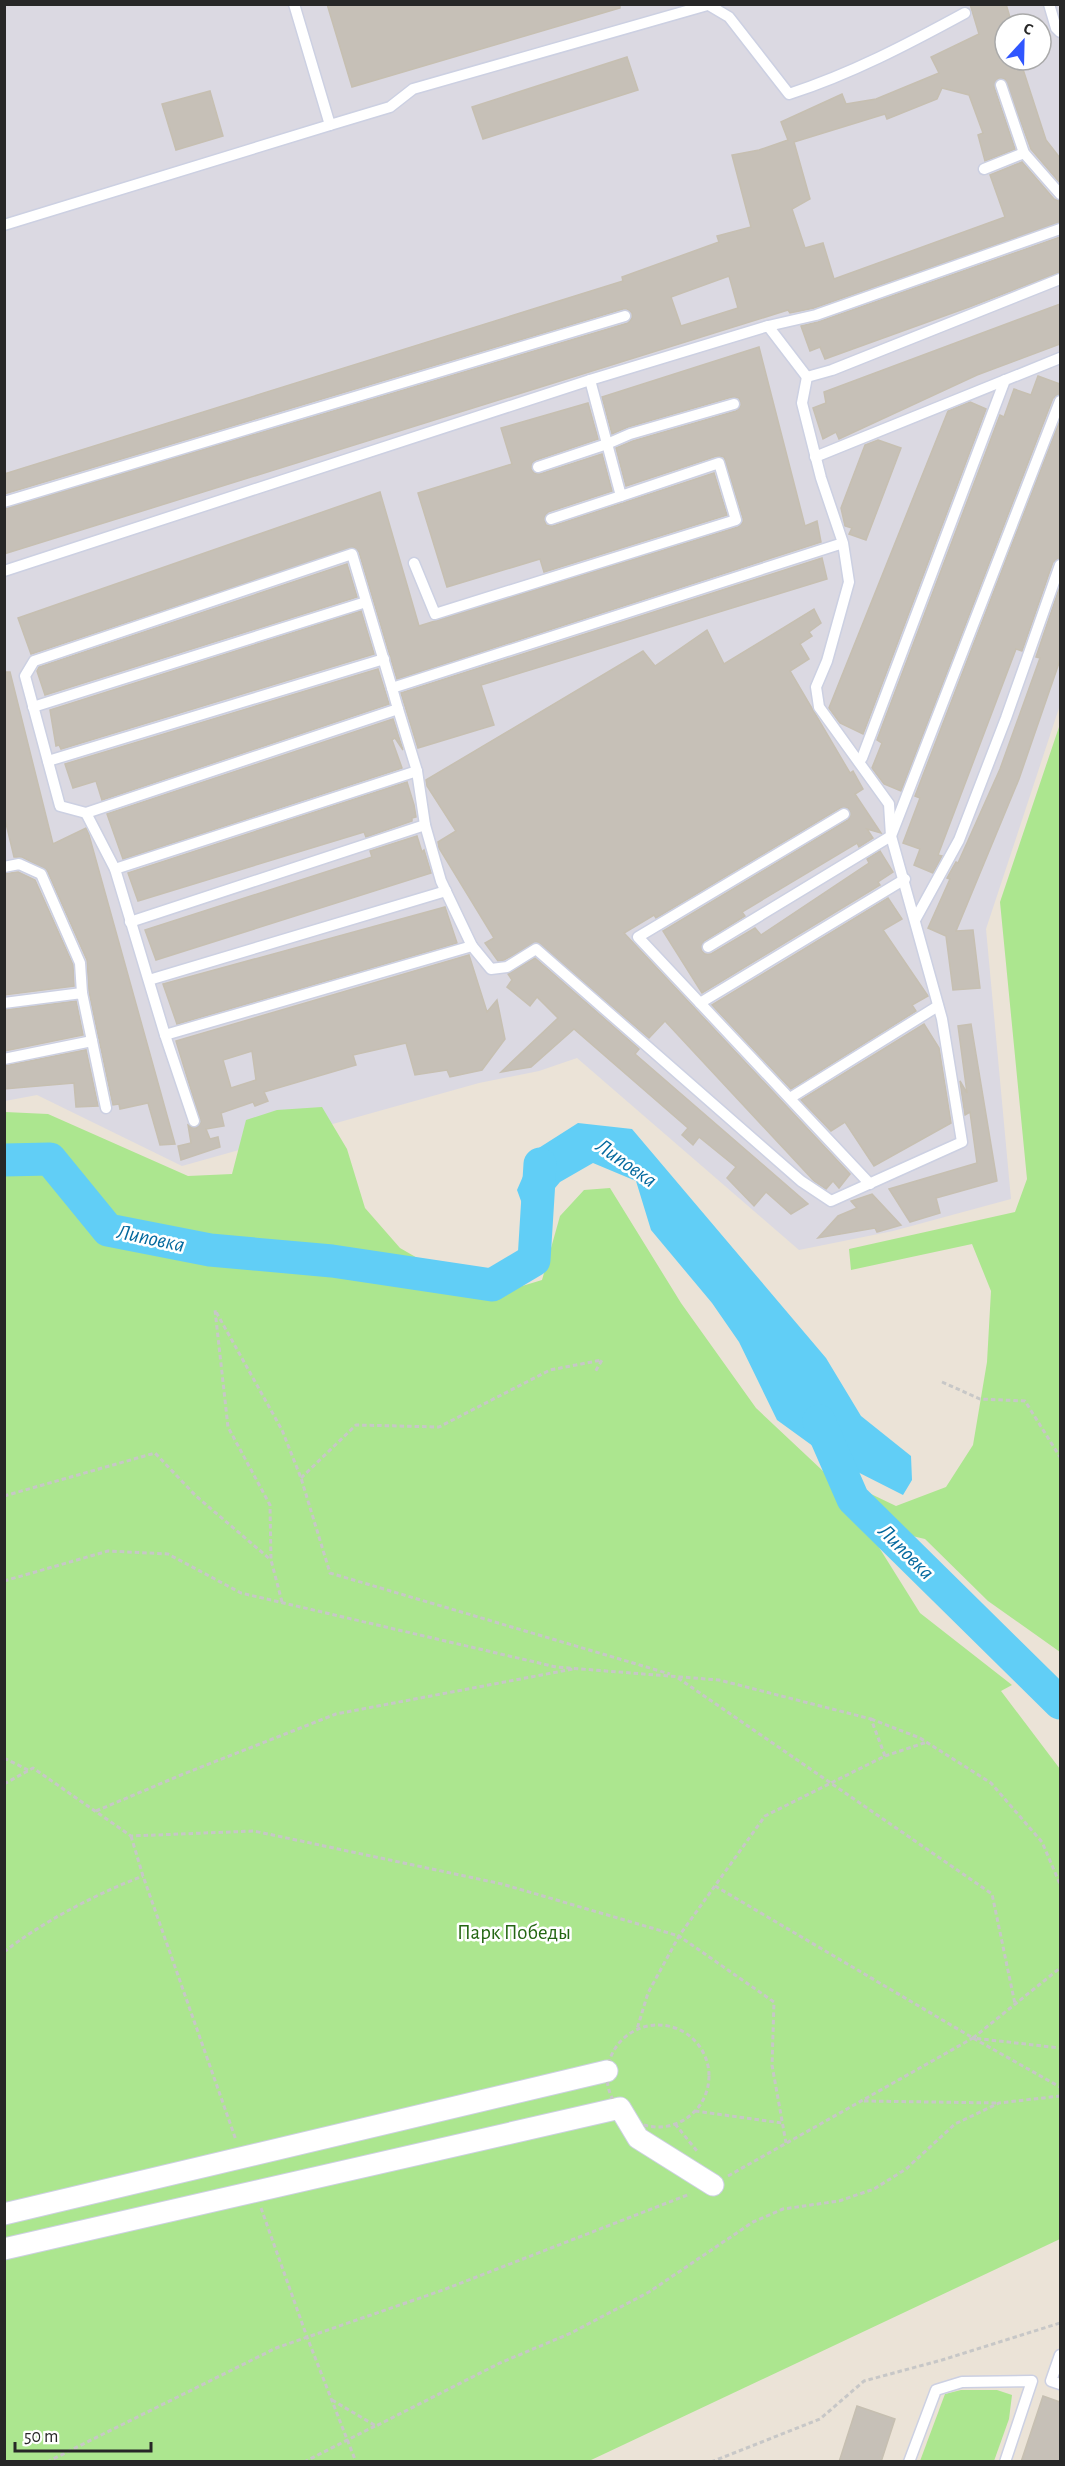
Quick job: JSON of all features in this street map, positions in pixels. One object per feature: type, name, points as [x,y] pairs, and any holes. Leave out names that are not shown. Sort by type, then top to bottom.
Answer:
[{"type":"street","points":[[4,2214],[607,2071]]},
{"type":"street","points":[[4,2249],[620,2108],[638,2138],[713,2184]]},
{"type":"lane","points":[[294,4],[330,125]]},
{"type":"lane","points":[[1049,4],[1060,43]]},
{"type":"lane","points":[[4,225],[390,107],[414,89],[709,5],[729,17],[789,94],[823,83],[890,54],[965,13]]},
{"type":"lane","points":[[1001,85],[1024,153],[1060,194]]},
{"type":"lane","points":[[984,169],[1024,153]]},
{"type":"lane","points":[[4,571],[590,380],[768,326],[816,315],[1060,229]]},
{"type":"lane","points":[[807,377],[832,370],[1060,279]]},
{"type":"lane","points":[[4,502],[626,316]]},
{"type":"lane","points":[[398,709],[86,813],[60,806],[25,676],[34,661],[352,554],[417,771],[425,825],[446,891],[472,946],[490,969],[507,967],[536,949],[801,1181],[831,1201],[962,1142],[938,1006],[905,879],[891,836],[889,804],[819,707],[816,687],[827,661],[849,582],[843,543],[815,457],[802,403],[807,377],[768,326]]},
{"type":"lane","points":[[815,457],[1060,358]]},
{"type":"lane","points":[[590,380],[621,496]]},
{"type":"lane","points":[[862,758],[1005,380]]},
{"type":"lane","points":[[708,946],[891,836],[1060,401]]},
{"type":"lane","points":[[538,467],[630,434],[734,404]]},
{"type":"lane","points":[[414,563],[435,614],[736,520],[719,463],[551,519]]},
{"type":"lane","points":[[392,688],[843,543]]},
{"type":"lane","points":[[915,920],[959,840],[1006,718],[1060,565]]},
{"type":"lane","points":[[33,707],[366,602]]},
{"type":"lane","points":[[48,761],[384,659]]},
{"type":"lane","points":[[115,869],[417,771]]},
{"type":"lane","points":[[86,813],[115,869],[165,1035],[194,1121]]},
{"type":"lane","points":[[844,814],[638,937],[870,1184]]},
{"type":"lane","points":[[130,922],[425,825]]},
{"type":"lane","points":[[4,867],[19,864],[41,874],[80,963],[82,993],[106,1108]]},
{"type":"lane","points":[[700,1003],[905,879]]},
{"type":"lane","points":[[149,980],[446,891]]},
{"type":"lane","points":[[165,1035],[472,946]]},
{"type":"lane","points":[[4,1003],[82,993]]},
{"type":"lane","points":[[790,1098],[938,1006]]},
{"type":"lane","points":[[4,1059],[92,1041]]},
{"type":"lane","points":[[1060,2355],[1051,2381],[1060,2384]]},
{"type":"lane","points":[[909,2462],[936,2390],[962,2382],[1032,2381],[1005,2462]]},
{"type":"path","points":[[282,1602],[271,1560],[270,1505],[228,1427],[215,1310],[282,1430],[301,1478],[330,1573],[677,1677],[992,1893],[1015,2004]]},
{"type":"path","points":[[301,1478],[356,1425],[439,1427],[550,1370],[602,1360],[595,1372]]},
{"type":"path","points":[[942,1382],[981,1399],[1025,1401],[1060,1457]]},
{"type":"path","points":[[4,1496],[155,1453],[196,1496],[271,1560]]},
{"type":"path","points":[[4,1581],[108,1551],[168,1554],[241,1593],[556,1666],[719,1680],[871,1719],[927,1742],[992,1783],[1042,1842],[1060,1884]]},
{"type":"path","points":[[95,1811],[336,1714],[578,1668]]},
{"type":"path","points":[[871,1719],[885,1756]]},
{"type":"path","points":[[637,2029],[648,1993],[679,1936],[765,1816],[885,1756],[927,1742]]},
{"type":"path","points":[[4,1758],[28,1770]]},
{"type":"path","points":[[4,1784],[33,1768],[131,1836],[255,1831],[502,1884],[679,1936],[774,2002],[772,2065],[786,2143]]},
{"type":"path","points":[[131,1836],[143,1876],[243,2157]]},
{"type":"path","points":[[4,1952],[21,1939],[114,1887],[143,1876]]},
{"type":"path","points":[[715,1886],[1060,2087]]},
{"type":"path","points":[[47,2462],[276,2348],[443,2290],[713,2184],[973,2038],[1060,1968]]},
{"type":"path","points":[[652,2025],[669,2025],[685,2031],[698,2042],[706,2056],[710,2073],[708,2089],[695,2111],[675,2124],[659,2127],[642,2124],[620,2108],[609,2088],[607,2071],[612,2054],[622,2039],[637,2029],[652,2025]]},
{"type":"path","points":[[973,2038],[1060,2048]]},
{"type":"path","points":[[862,2101],[999,2103],[1060,2096]]},
{"type":"path","points":[[304,2462],[500,2363],[571,2333],[649,2292],[753,2222],[783,2209],[839,2201],[874,2189],[906,2169],[955,2124],[999,2103]]},
{"type":"path","points":[[695,2111],[783,2123]]},
{"type":"path","points":[[255,2192],[307,2337],[356,2462]]},
{"type":"path","points":[[711,2462],[820,2419],[864,2380],[942,2361],[1060,2323]]},
{"type":"path","points":[[332,2400],[375,2426]]},
{"type":"shaded area","points":[[5,5],[1060,5],[1060,705],[986,929],[1011,1199],[893,1231],[799,1250],[577,1058],[539,1071],[479,1083],[182,1166],[37,1095],[5,1101]]},
{"type":"green space","name":"Парк Победы","points":[[1060,724],[1060,1652],[988,1601],[925,1539],[865,1525],[920,1613],[1012,1685],[1001,1691],[1060,1769],[1060,2239],[589,2461],[5,2462],[5,1112],[48,1114],[188,1176],[232,1174],[246,1120],[277,1110],[322,1107],[347,1149],[365,1208],[400,1248],[485,1297],[542,1280],[560,1216],[584,1190],[610,1188],[681,1303],[756,1408],[823,1471],[896,1506],[946,1487],[973,1445],[987,1362],[991,1291],[972,1244],[851,1270],[849,1249],[1015,1212],[1027,1179],[1000,902]]},
{"type":"green space","points":[[961,2390],[997,2390],[1012,2395],[1009,2419],[994,2461],[920,2461],[945,2394]]},
{"type":"water","points":[[578,1123],[632,1129],[826,1358],[861,1416],[911,1456],[912,1480],[903,1495],[828,1457],[777,1420],[739,1342],[712,1303],[651,1230],[636,1181],[593,1163],[560,1182],[528,1220],[517,1190],[534,1151]]},
{"type":"building","points":[[327,4],[620,4],[620,8],[352,87]]},
{"type":"building","points":[[970,4],[1006,4],[1008,12],[993,12],[993,72],[1024,72],[1046,140],[1060,158],[1060,183],[1031,149],[1005,79],[998,78],[994,87],[1015,149],[985,161],[978,135],[983,133],[969,95],[942,88],[937,99],[887,119],[885,114],[794,142],[810,199],[792,209],[805,248],[823,243],[834,279],[1005,217],[990,175],[1022,162],[1054,199],[1060,201],[1060,222],[814,308],[790,313],[788,310],[4,554],[4,509],[628,323],[632,318],[632,313],[623,309],[4,494],[4,474],[623,281],[622,277],[719,242],[717,236],[751,227],[732,155],[759,150],[788,140],[781,122],[842,94],[846,104],[876,99],[939,73],[931,57],[979,34]],"holes":[[[729,276],[738,308],[681,326],[671,297]]]},
{"type":"building","points":[[627,57],[638,90],[483,139],[472,107]]},
{"type":"building","points":[[210,91],[223,136],[176,150],[162,104]]},
{"type":"building","points":[[1060,237],[1060,272],[825,359],[820,347],[810,351],[801,326]]},
{"type":"building","points":[[1060,304],[1060,344],[977,375],[839,439],[836,432],[823,439],[813,408],[826,403],[824,392]]},
{"type":"building","points":[[759,347],[805,526],[817,521],[821,542],[397,679],[359,552],[353,547],[31,654],[18,618],[380,492],[419,626],[738,527],[743,522],[743,518],[724,457],[717,456],[626,486],[616,448],[736,411],[741,405],[739,398],[732,397],[628,427],[612,434],[602,397]]},
{"type":"building","points":[[1038,376],[1060,384],[1060,394],[1053,398],[901,791],[884,784],[872,768],[882,743],[877,740],[1000,415],[1004,417],[1014,389],[1031,395]]},
{"type":"building","points":[[970,402],[986,409],[863,734],[840,723],[829,708],[948,411]]},
{"type":"building","points":[[588,403],[598,439],[536,460],[532,463],[531,469],[534,473],[540,474],[602,454],[612,491],[548,512],[544,518],[546,525],[553,526],[714,473],[727,515],[544,572],[540,559],[447,587],[418,493],[512,464],[501,428]]},
{"type":"building","points":[[1060,420],[1060,558],[1053,562],[1022,651],[1016,649],[938,855],[942,856],[933,873],[914,865],[920,849],[903,843],[920,798],[915,796]]},
{"type":"building","points":[[878,440],[901,448],[866,540],[849,534],[852,528],[845,526],[841,508],[865,445]]},
{"type":"building","points":[[822,558],[827,579],[481,685],[494,725],[418,748],[401,693]]},
{"type":"building","points":[[347,564],[357,597],[45,695],[37,671],[39,667]]},
{"type":"building","points":[[1060,586],[1060,660],[1019,779],[956,931],[973,930],[980,988],[953,990],[946,936],[928,928],[950,879],[947,878],[956,862],[958,863],[1000,769],[1040,658],[1036,657]]},
{"type":"building","points":[[814,609],[821,623],[809,632],[812,636],[800,644],[809,659],[790,671],[850,773],[853,771],[863,789],[855,794],[881,833],[867,829],[873,838],[859,847],[857,843],[742,912],[745,916],[704,941],[701,950],[705,954],[711,954],[755,928],[761,935],[869,863],[867,859],[880,851],[893,872],[878,882],[880,885],[702,993],[663,931],[848,820],[851,814],[848,808],[840,808],[656,918],[654,915],[624,933],[850,1174],[839,1188],[833,1181],[826,1189],[814,1181],[665,1021],[649,1038],[537,942],[498,961],[485,943],[494,938],[439,848],[438,842],[456,831],[427,786],[426,780],[643,651],[655,666],[707,630],[724,664]]},
{"type":"building","points":[[361,611],[374,654],[61,749],[59,745],[56,746],[50,710]]},
{"type":"building","points":[[378,669],[389,704],[102,800],[96,781],[73,788],[65,764]]},
{"type":"building","points":[[4,672],[10,672],[53,844],[86,828],[89,835],[175,1144],[160,1145],[148,1103],[120,1109],[119,1104],[113,1105],[89,992],[87,960],[47,870],[22,857],[14,857],[4,815]]},
{"type":"building","points":[[393,719],[403,750],[395,738],[392,740],[402,768],[123,859],[107,814]]},
{"type":"building","points":[[407,782],[416,817],[412,818],[412,821],[366,837],[364,832],[138,901],[128,873]]},
{"type":"building","points":[[417,836],[431,873],[156,960],[145,930],[372,857],[370,851]]},
{"type":"building","points":[[18,872],[35,880],[73,965],[74,986],[4,995],[4,874]]},
{"type":"building","points":[[888,898],[902,919],[883,930],[928,996],[912,1005],[916,1011],[791,1089],[712,1005]]},
{"type":"building","points":[[445,907],[457,943],[177,1024],[163,984]]},
{"type":"building","points":[[469,955],[487,1012],[497,1000],[505,1039],[482,1070],[450,1077],[447,1070],[415,1075],[406,1043],[353,1055],[356,1065],[264,1092],[268,1101],[255,1106],[253,1102],[221,1113],[224,1126],[206,1129],[210,1139],[218,1137],[220,1147],[181,1160],[178,1146],[191,1143],[188,1125],[196,1128],[201,1122],[176,1041]],"holes":[[[252,1051],[256,1080],[231,1088],[223,1060]]]},
{"type":"building","points":[[535,958],[639,1049],[635,1054],[808,1204],[791,1214],[766,1192],[754,1206],[727,1178],[736,1167],[699,1137],[693,1145],[682,1135],[688,1128],[574,1029],[531,1067],[501,1072],[558,1018],[537,997],[530,1006],[507,987],[512,980],[508,974]]},
{"type":"building","points":[[76,1001],[83,1035],[4,1051],[4,1010]]},
{"type":"building","points":[[924,1024],[939,1048],[951,1123],[874,1166],[845,1122],[831,1131],[801,1100]]},
{"type":"building","points":[[971,1024],[997,1181],[936,1198],[940,1213],[910,1222],[889,1189],[977,1163],[970,1112],[965,1115],[960,1081],[967,1093],[958,1026]]},
{"type":"building","points":[[86,1050],[98,1106],[76,1107],[74,1083],[4,1089],[4,1066]]},
{"type":"building","points":[[872,1194],[901,1225],[877,1232],[875,1228],[818,1238],[838,1216],[857,1208],[851,1201]]},
{"type":"building","points":[[1043,2396],[1060,2402],[1060,2462],[1021,2462]]},
{"type":"building","points":[[857,2406],[895,2419],[881,2462],[839,2462]]},
{"type":"waterway","name":"Липовка","points":[[4,1160],[50,1159],[108,1230],[210,1250],[332,1261],[492,1285],[534,1260],[540,1164]]},
{"type":"waterway","name":"Липовка","points":[[819,1421],[853,1499],[1060,1703]]}]
